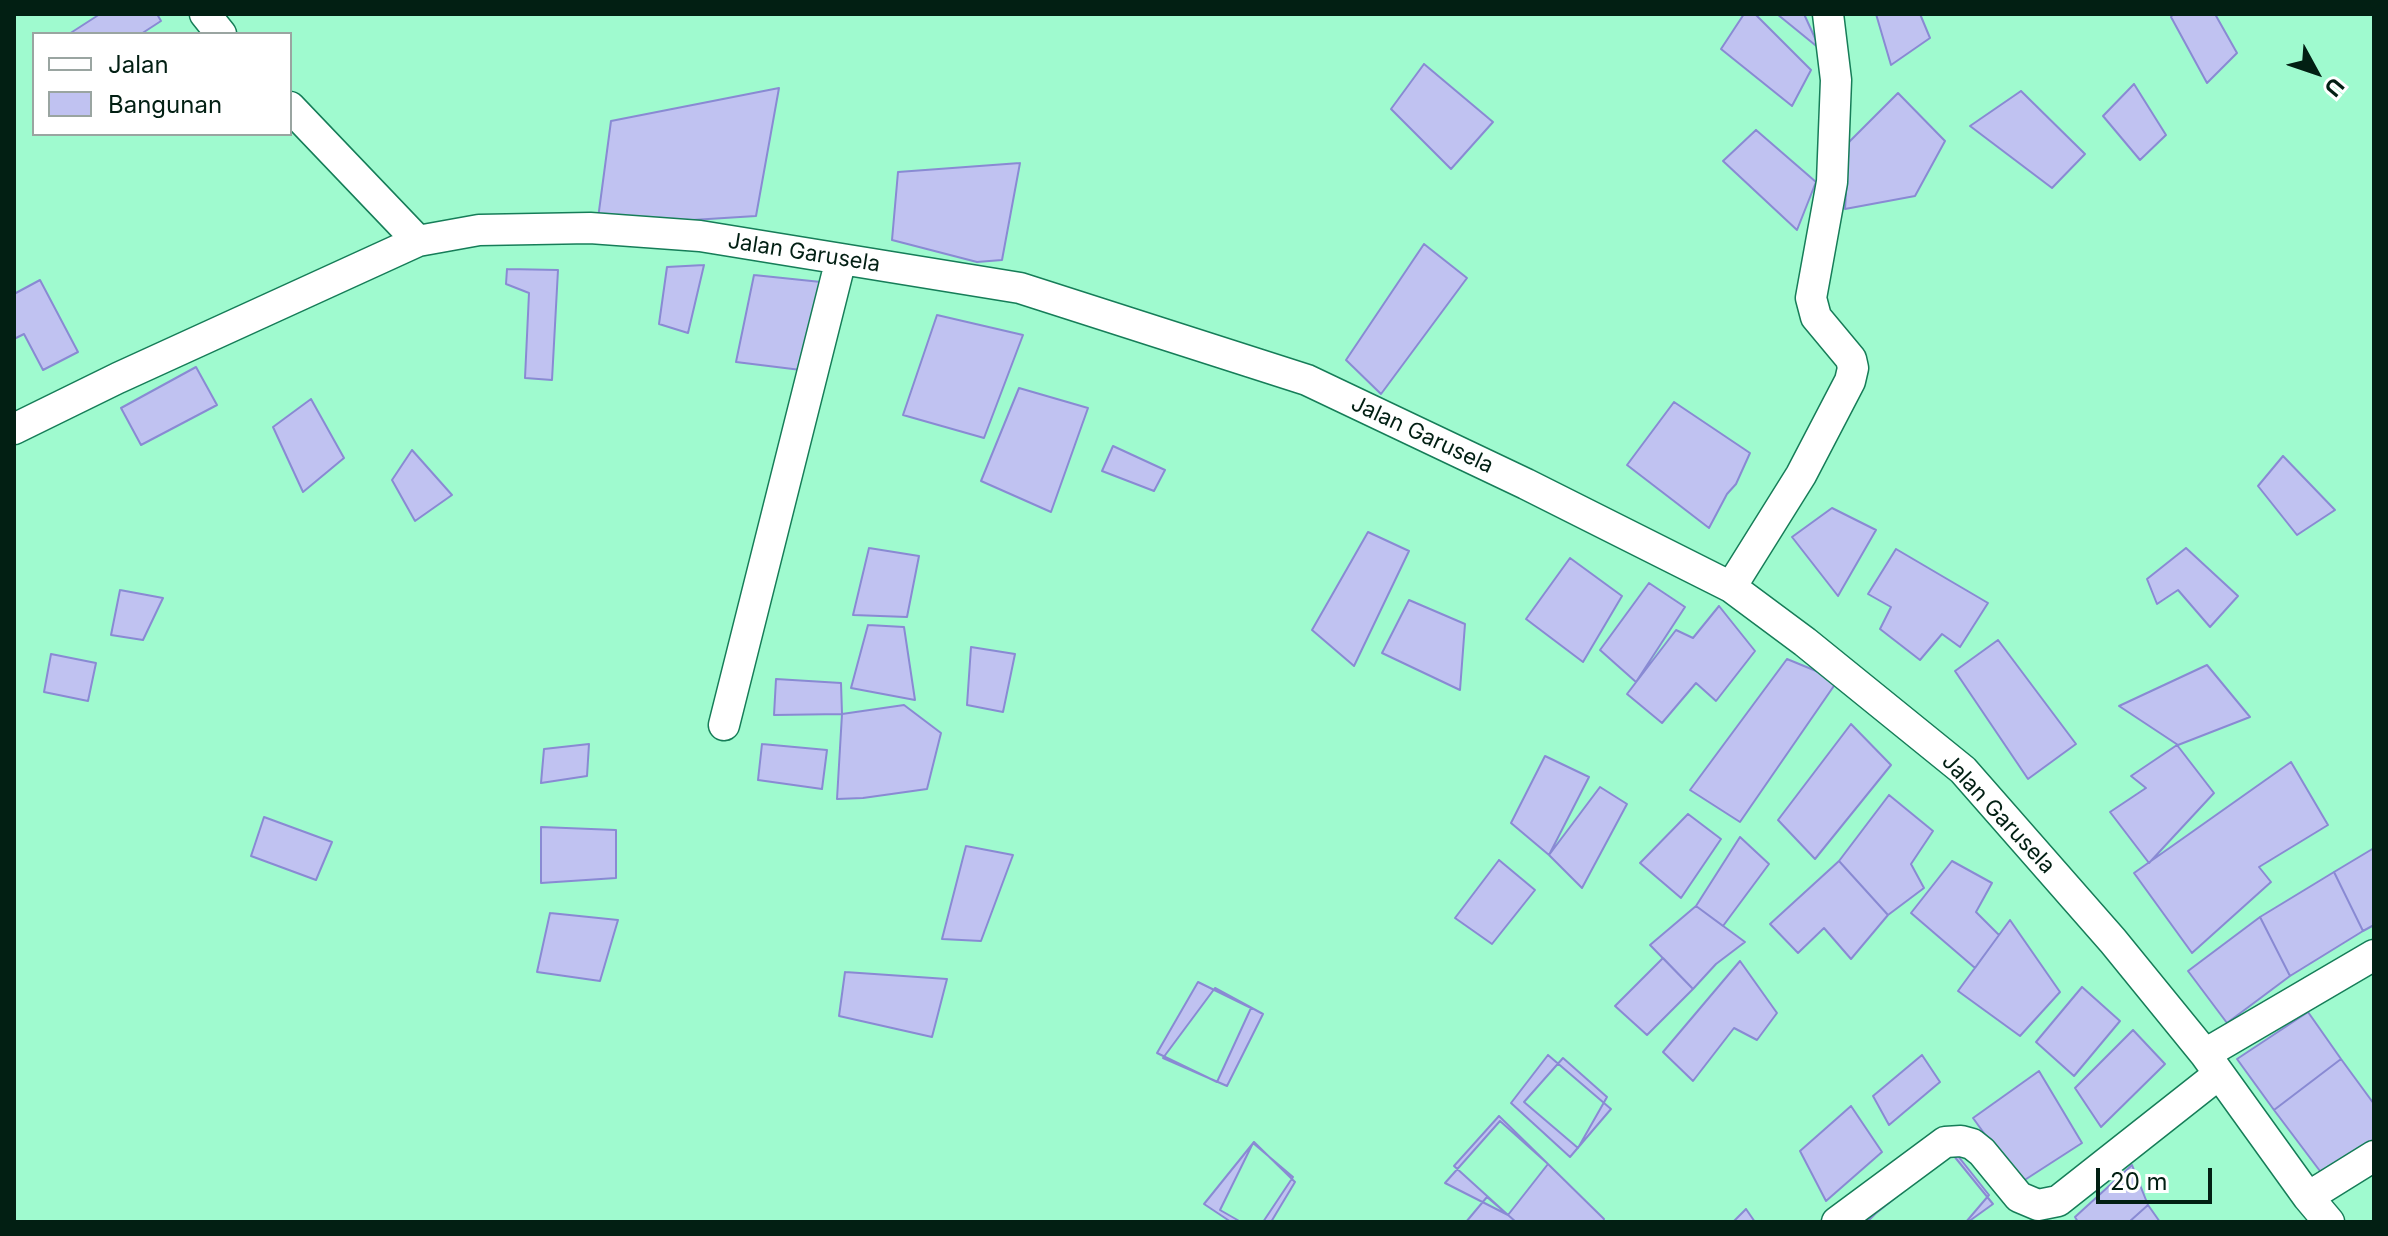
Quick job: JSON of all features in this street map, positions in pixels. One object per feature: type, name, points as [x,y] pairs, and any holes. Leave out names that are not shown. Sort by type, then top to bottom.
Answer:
[{"type":"street","points":[[205,14],[219,32]]},
{"type":"street","points":[[1731,587],[1801,475],[1850,381],[1853,368],[1851,359],[1816,317],[1811,298],[1832,182],[1836,80],[1828,14]]},
{"type":"street","points":[[292,109],[418,241]]},
{"type":"street","name":"Jalan Garusela","points":[[14,429],[132,371],[418,241],[479,230],[590,228],[700,236],[1020,288],[1307,380],[1526,484],[1731,587],[1805,642],[1963,770],[2113,941],[2212,1064],[2329,1222]]},
{"type":"street","points":[[724,725],[841,259]]},
{"type":"street","points":[[1837,1222],[1945,1142],[1972,1144],[2019,1197],[2038,1205],[2058,1201],[2212,1064],[2374,955]]},
{"type":"street","points":[[2308,1197],[2374,1156]]},
{"type":"building","points":[[100,14],[157,14],[161,21],[144,32],[72,32]]},
{"type":"building","points":[[1744,14],[1755,14],[1811,70],[1792,106],[1721,49]]},
{"type":"building","points":[[1777,14],[1804,14],[1820,49]]},
{"type":"building","points":[[1876,14],[1920,14],[1930,38],[1891,65]]},
{"type":"building","points":[[2173,14],[2215,14],[2237,53],[2207,83],[2171,17]]},
{"type":"building","points":[[1424,64],[1493,122],[1451,169],[1391,109]]},
{"type":"building","points":[[2134,84],[2166,135],[2140,160],[2103,116]]},
{"type":"building","points":[[779,88],[756,216],[597,226],[611,121]]},
{"type":"building","points":[[2021,91],[2085,154],[2052,188],[1970,126]]},
{"type":"building","points":[[1898,93],[1945,141],[1915,196],[1845,209],[1849,142]]},
{"type":"building","points":[[1756,130],[1816,182],[1797,230],[1723,161]]},
{"type":"building","points":[[1020,163],[1002,260],[977,262],[892,240],[898,172]]},
{"type":"building","points":[[1424,244],[1467,278],[1381,394],[1346,360]]},
{"type":"building","points":[[704,265],[688,333],[659,324],[667,267]]},
{"type":"building","points":[[507,269],[558,270],[552,380],[525,378],[529,293],[506,284]]},
{"type":"building","points":[[754,275],[821,282],[801,370],[736,362]]},
{"type":"building","points":[[40,280],[78,352],[43,370],[24,334],[14,339],[14,294]]},
{"type":"building","points":[[937,315],[1023,335],[984,438],[903,415]]},
{"type":"building","points":[[196,367],[217,405],[141,445],[121,408]]},
{"type":"building","points":[[1019,388],[1088,408],[1051,512],[981,481]]},
{"type":"building","points":[[311,399],[344,458],[303,492],[273,427]]},
{"type":"building","points":[[1674,402],[1750,453],[1736,484],[1727,494],[1709,528],[1627,465]]},
{"type":"building","points":[[1113,446],[1165,470],[1154,491],[1102,471]]},
{"type":"building","points":[[412,450],[452,495],[415,521],[392,480]]},
{"type":"building","points":[[2283,456],[2335,510],[2297,535],[2258,486]]},
{"type":"building","points":[[1832,508],[1876,530],[1838,596],[1792,537]]},
{"type":"building","points":[[1368,532],[1409,551],[1354,666],[1312,630]]},
{"type":"building","points":[[869,548],[919,556],[907,617],[853,615]]},
{"type":"building","points":[[2186,548],[2238,596],[2210,627],[2178,590],[2157,604],[2147,579]]},
{"type":"building","points":[[1896,549],[1988,603],[1960,647],[1942,634],[1920,660],[1880,629],[1891,607],[1868,594]]},
{"type":"building","points":[[1570,558],[1622,596],[1583,662],[1526,619]]},
{"type":"building","points":[[1649,583],[1685,607],[1636,682],[1600,650]]},
{"type":"building","points":[[120,590],[163,598],[143,640],[111,635]]},
{"type":"building","points":[[1409,600],[1465,624],[1460,690],[1382,653]]},
{"type":"building","points":[[1719,606],[1755,651],[1716,701],[1696,683],[1662,723],[1627,694],[1676,630],[1693,638]]},
{"type":"building","points":[[868,625],[904,627],[915,700],[851,688]]},
{"type":"building","points":[[1998,640],[2076,744],[2028,779],[1955,671]]},
{"type":"building","points":[[971,647],[1015,654],[1003,712],[967,705]]},
{"type":"building","points":[[51,654],[96,663],[88,701],[44,692]]},
{"type":"building","points":[[1787,659],[1838,680],[1740,822],[1690,790]]},
{"type":"building","points":[[2207,665],[2250,717],[2178,745],[2119,706]]},
{"type":"building","points":[[776,679],[841,683],[842,714],[774,715]]},
{"type":"building","points":[[904,705],[941,733],[927,789],[837,799],[842,714]]},
{"type":"building","points":[[1851,724],[1891,765],[1815,859],[1778,820]]},
{"type":"building","points":[[589,744],[587,776],[541,783],[544,749]]},
{"type":"building","points":[[762,744],[827,750],[822,789],[758,780]]},
{"type":"building","points":[[2177,745],[2214,793],[2149,863],[2110,812],[2146,788],[2131,776]]},
{"type":"building","points":[[1545,756],[1589,777],[1549,855],[1511,823]]},
{"type":"building","points":[[2291,762],[2328,825],[2259,867],[2271,882],[2192,953],[2134,873]]},
{"type":"building","points":[[1600,787],[1627,804],[1582,888],[1549,855]]},
{"type":"building","points":[[1889,795],[1933,831],[1911,864],[1924,888],[1888,915],[1839,861]]},
{"type":"building","points":[[1688,814],[1721,839],[1681,898],[1640,863]]},
{"type":"building","points":[[264,817],[332,842],[316,880],[251,856]]},
{"type":"building","points":[[541,827],[616,830],[616,878],[541,883]]},
{"type":"building","points":[[1740,837],[1769,864],[1723,926],[1696,906]]},
{"type":"building","points":[[966,846],[1013,855],[981,941],[942,939]]},
{"type":"building","points":[[2374,848],[2374,925],[2363,931],[2334,872]]},
{"type":"building","points":[[1499,860],[1535,890],[1492,944],[1455,918]]},
{"type":"building","points":[[1839,861],[1888,915],[1851,959],[1824,928],[1798,953],[1770,924]]},
{"type":"building","points":[[1952,861],[1992,883],[1976,912],[1999,935],[1975,968],[1911,913]]},
{"type":"building","points":[[2334,872],[2363,931],[2290,976],[2260,917]]},
{"type":"building","points":[[1696,906],[1745,942],[1716,964],[1693,989],[1650,945]]},
{"type":"building","points":[[550,913],[618,920],[600,981],[537,972]]},
{"type":"building","points":[[2260,917],[2290,976],[2227,1023],[2188,971]]},
{"type":"building","points":[[2010,920],[2060,992],[2020,1036],[1958,991]]},
{"type":"building","points":[[1663,958],[1693,989],[1647,1035],[1615,1006]]},
{"type":"building","points":[[1740,961],[1777,1013],[1757,1040],[1734,1028],[1693,1081],[1663,1052]]},
{"type":"building","points":[[845,972],[947,979],[932,1037],[839,1016]]},
{"type":"building","points":[[1198,982],[1251,1008],[1217,1082],[1157,1053]]},
{"type":"building","points":[[2082,987],[2120,1021],[2074,1076],[2036,1042]]},
{"type":"building","points":[[1215,988],[1263,1014],[1227,1086],[1163,1058]]},
{"type":"building","points":[[2308,1012],[2341,1059],[2274,1110],[2237,1059]]},
{"type":"building","points":[[2133,1030],[2165,1064],[2101,1127],[2075,1088]]},
{"type":"building","points":[[1548,1055],[1611,1109],[1570,1157],[1511,1103]]},
{"type":"building","points":[[1922,1055],[1940,1082],[1889,1125],[1873,1096]]},
{"type":"building","points":[[1563,1058],[1607,1097],[1578,1148],[1524,1102]]},
{"type":"building","points":[[2341,1059],[2374,1104],[2374,1141],[2326,1179],[2274,1110]]},
{"type":"building","points":[[2039,1071],[2082,1143],[2020,1183],[1973,1118]]},
{"type":"building","points":[[1851,1106],[1882,1152],[1826,1201],[1800,1151]]},
{"type":"building","points":[[1499,1116],[1548,1164],[1508,1215],[1454,1166]]},
{"type":"building","points":[[1500,1121],[1548,1164],[1508,1215],[1445,1183]]},
{"type":"building","points":[[1254,1142],[1295,1182],[1271,1222],[1231,1222],[1204,1204]]},
{"type":"building","points":[[1253,1143],[1293,1177],[1263,1222],[1241,1222],[1220,1210]]},
{"type":"building","points":[[1945,1145],[1993,1204],[1968,1222],[1867,1222]]},
{"type":"building","points":[[1954,1151],[1989,1195],[1966,1222],[1865,1222]]},
{"type":"building","points":[[1548,1164],[1604,1219],[1603,1222],[1516,1222],[1508,1215]]},
{"type":"building","points":[[2132,1165],[2148,1205],[2129,1222],[2078,1222],[2075,1217]]},
{"type":"building","points":[[1487,1197],[1508,1215],[1516,1222],[1466,1222]]},
{"type":"building","points":[[2148,1205],[2160,1222],[2129,1222]]},
{"type":"building","points":[[1746,1209],[1755,1222],[1733,1222]]}]
